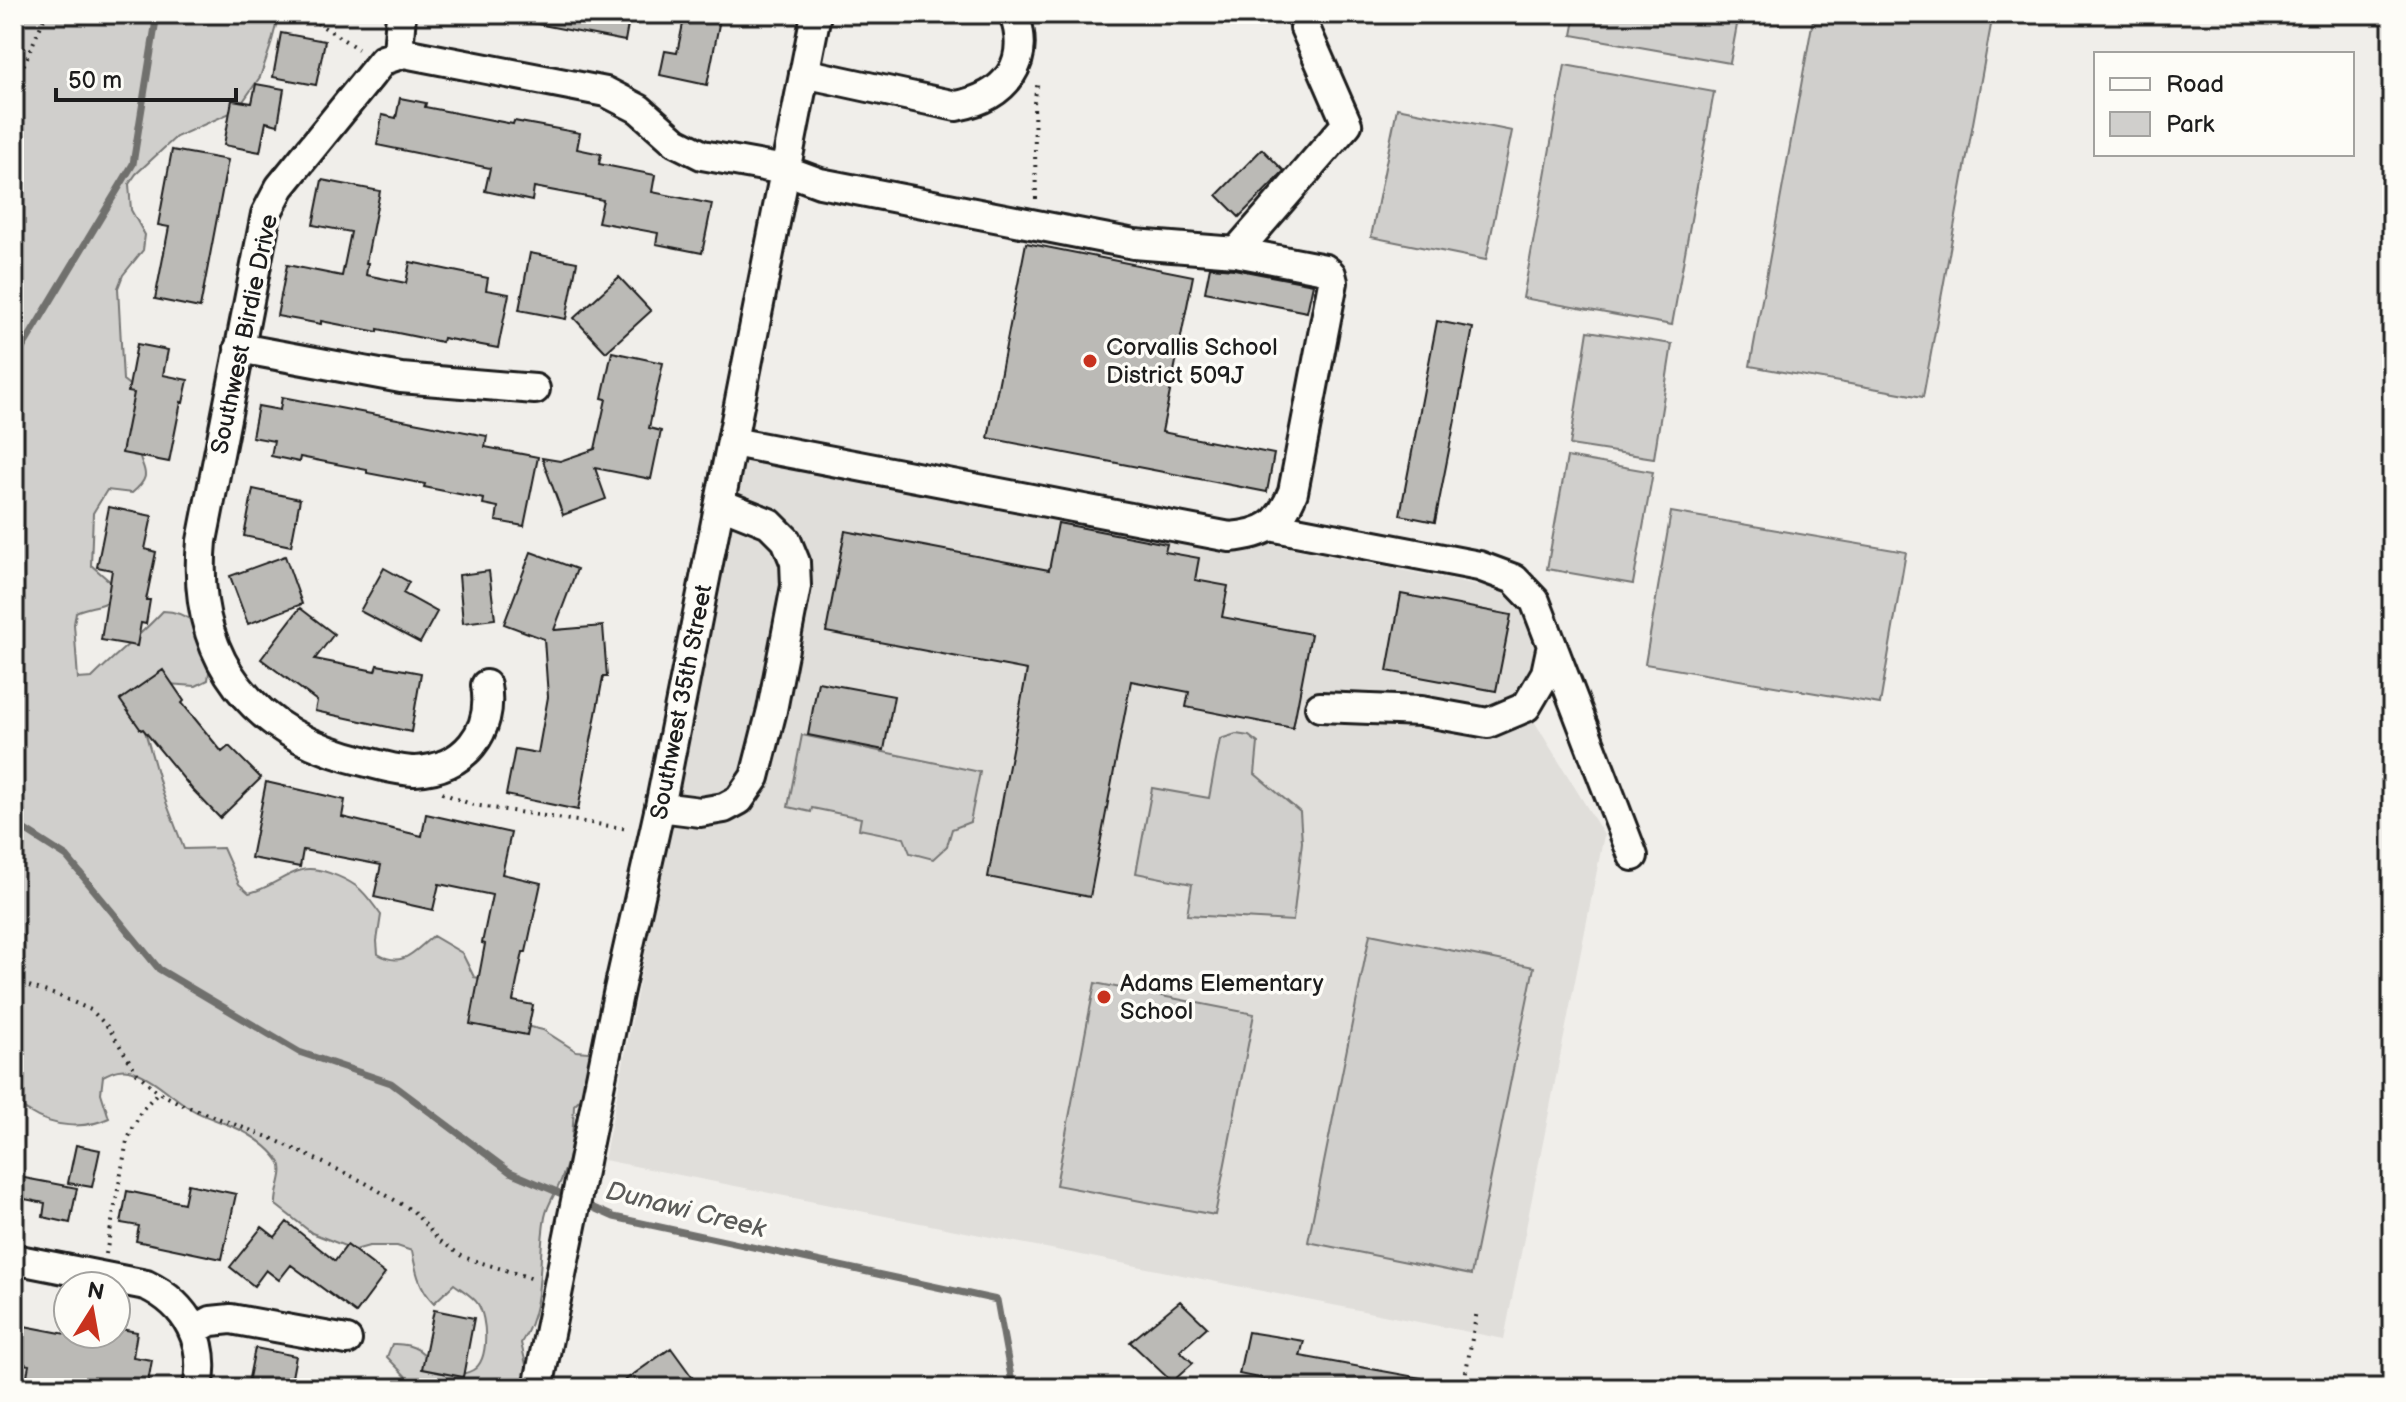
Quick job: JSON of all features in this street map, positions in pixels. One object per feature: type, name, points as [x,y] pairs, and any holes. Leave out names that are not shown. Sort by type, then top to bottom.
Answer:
[{"type":"street","points":[[401,14],[387,60],[537,77],[606,92],[639,109],[676,142],[702,155],[785,170],[820,183],[1033,225],[1134,244],[1236,252],[1325,269],[1331,274],[1333,282],[1293,492],[1285,511],[1270,526],[1251,535],[1230,537],[733,442]]},
{"type":"street","name":"Southwest 35th Street","points":[[538,1388],[721,504],[816,14]]},
{"type":"street","points":[[804,73],[956,106],[978,102],[1008,80],[1015,67],[1020,53],[1020,30],[1014,14]]},
{"type":"street","points":[[1236,252],[1347,124],[1305,28]]},
{"type":"street","name":"Southwest Birdie Drive","points":[[387,60],[280,187],[266,214],[202,541],[199,567],[202,605],[213,643],[238,687],[282,729],[303,742],[338,756],[401,770],[418,771],[442,765],[476,742],[486,722],[489,699],[486,685]]},
{"type":"street","points":[[239,348],[401,378],[535,389]]},
{"type":"street","points":[[657,819],[724,808],[739,800],[755,777],[772,710],[796,586],[795,562],[786,540],[769,523],[721,504]]},
{"type":"street","points":[[1270,526],[1479,566],[1514,579],[1535,601],[1633,856]]},
{"type":"street","points":[[1320,707],[1421,711],[1488,723],[1526,707],[1546,673],[1552,645]]},
{"type":"street","points":[[14,1259],[72,1270]]},
{"type":"street","points":[[132,1282],[161,1292],[186,1315],[201,1355],[198,1388]]},
{"type":"street","points":[[194,1330],[211,1321],[231,1319],[347,1340]]},
{"type":"path","points":[[14,87],[46,14]]},
{"type":"path","points":[[270,14],[316,22],[361,51],[387,60]]},
{"type":"path","points":[[1033,225],[1036,205],[1034,103],[1039,73]]},
{"type":"path","points":[[418,771],[430,788],[473,805],[657,819]]},
{"type":"path","points":[[14,981],[91,1010],[108,1027],[137,1073],[158,1092],[181,1104],[273,1139],[364,1182],[413,1211],[439,1240],[463,1257],[559,1285]]},
{"type":"path","points":[[104,1270],[127,1141],[141,1111],[158,1092]]},
{"type":"path","points":[[1463,1388],[1477,1311]]},
{"type":"shaded area","name":"Adams Elementary School","points":[[747,441],[1544,598],[1523,703],[1604,835],[1504,1339],[604,1160]]},
{"type":"green space","points":[[14,14],[279,14],[260,77],[237,110],[176,137],[129,184],[131,210],[145,235],[143,250],[123,275],[118,288],[123,380],[133,388],[147,409],[138,443],[145,476],[132,493],[107,490],[93,513],[91,565],[114,585],[115,597],[76,612],[78,679],[92,678],[163,611],[180,614],[195,623],[210,645],[208,680],[196,686],[167,684],[145,731],[163,794],[184,849],[223,848],[239,884],[249,893],[308,869],[344,879],[363,892],[381,915],[378,954],[394,960],[401,959],[433,936],[462,953],[474,977],[486,979],[489,1028],[530,1027],[543,1030],[576,1051],[589,1052],[600,1058],[593,1086],[574,1105],[568,1160],[545,1217],[537,1298],[529,1328],[521,1343],[527,1369],[526,1383],[517,1388],[417,1388],[387,1357],[392,1344],[419,1350],[436,1372],[469,1372],[478,1365],[484,1348],[485,1328],[478,1304],[454,1284],[434,1303],[422,1285],[412,1251],[397,1246],[369,1246],[355,1250],[312,1233],[276,1205],[280,1163],[266,1147],[248,1134],[198,1113],[148,1078],[129,1070],[118,1070],[103,1076],[101,1093],[109,1118],[99,1122],[58,1124],[38,1117],[14,1100]]},
{"type":"green space","points":[[1576,14],[1739,14],[1730,63],[1572,35]]},
{"type":"green space","points":[[1814,14],[1993,14],[1923,397],[1750,366]]},
{"type":"green space","points":[[1565,65],[1714,92],[1672,325],[1523,298]]},
{"type":"green space","points":[[1397,108],[1512,131],[1486,260],[1371,237]]},
{"type":"green space","points":[[1588,331],[1672,344],[1654,458],[1570,445]]},
{"type":"green space","points":[[1567,457],[1653,472],[1633,584],[1547,569]]},
{"type":"green space","points":[[1671,512],[1906,552],[1880,704],[1645,664]]},
{"type":"green space","points":[[1236,734],[1249,736],[1258,743],[1255,774],[1300,812],[1302,842],[1293,921],[1187,915],[1192,884],[1136,873],[1152,788],[1209,798],[1220,739]]},
{"type":"green space","points":[[802,735],[980,772],[970,822],[952,829],[947,846],[933,859],[910,853],[904,838],[859,829],[861,818],[812,808],[811,812],[788,807]]},
{"type":"green space","points":[[1370,934],[1534,967],[1471,1275],[1308,1242]]},
{"type":"green space","points":[[1095,983],[1254,1014],[1215,1215],[1056,1185]]},
{"type":"building","points":[[533,14],[630,14],[625,41],[532,23]]},
{"type":"building","points":[[685,14],[721,14],[707,85],[660,75],[665,51],[677,53]]},
{"type":"building","points":[[281,33],[325,41],[316,85],[273,77]]},
{"type":"building","points":[[256,84],[284,89],[278,125],[266,122],[260,152],[224,145],[232,100],[252,103]]},
{"type":"building","points":[[400,98],[426,103],[425,107],[580,133],[577,149],[601,154],[599,164],[655,175],[652,192],[712,204],[702,253],[656,244],[658,233],[598,222],[603,200],[534,187],[532,201],[485,191],[490,168],[377,145],[382,115],[396,118]]},
{"type":"building","points":[[1262,149],[1284,171],[1239,217],[1217,195]]},
{"type":"building","points":[[172,150],[228,160],[200,308],[155,299],[169,227],[158,225]]},
{"type":"building","points":[[322,180],[380,191],[366,275],[406,283],[410,262],[488,278],[486,290],[509,294],[498,348],[277,316],[287,265],[342,276],[351,232],[313,225]]},
{"type":"building","name":"Corvallis School District 509J","points":[[1026,243],[1193,276],[1162,432],[1274,454],[1267,492],[988,438]]},
{"type":"building","points":[[530,253],[577,262],[566,319],[519,310]]},
{"type":"building","points":[[1210,267],[1313,284],[1307,312],[1205,292]]},
{"type":"building","points":[[619,277],[651,311],[606,352],[574,318]]},
{"type":"building","points":[[1437,321],[1473,328],[1435,522],[1400,515]]},
{"type":"building","points":[[137,344],[168,350],[163,375],[188,380],[169,462],[122,453],[134,393],[128,392]]},
{"type":"building","points":[[612,352],[663,363],[649,428],[661,431],[651,479],[595,468],[606,499],[563,515],[542,458],[560,461],[595,449]]},
{"type":"building","points":[[282,397],[487,436],[485,447],[538,457],[524,526],[496,521],[498,507],[483,504],[484,499],[367,473],[367,470],[300,457],[299,462],[271,456],[274,441],[252,437],[258,406],[280,410]]},
{"type":"building","points":[[253,489],[300,499],[291,546],[244,536]]},
{"type":"building","points":[[109,507],[152,516],[145,549],[156,552],[146,600],[150,600],[146,624],[141,623],[137,646],[101,640],[112,570],[97,567]]},
{"type":"building","points":[[1058,523],[1167,544],[1165,552],[1199,558],[1195,580],[1228,586],[1222,617],[1311,634],[1293,728],[1186,707],[1189,692],[1131,681],[1090,897],[988,877],[1027,670],[826,632],[845,531],[1049,570]]},
{"type":"building","points":[[531,552],[577,569],[554,630],[603,626],[607,677],[603,677],[578,810],[506,795],[515,749],[538,753],[548,697],[544,639],[504,624]]},
{"type":"building","points":[[285,556],[302,604],[248,624],[230,576]]},
{"type":"building","points":[[384,568],[409,582],[403,593],[437,612],[420,643],[360,611]]},
{"type":"building","points":[[489,571],[495,619],[463,623],[459,575]]},
{"type":"building","points":[[1401,594],[1511,615],[1496,691],[1387,671]]},
{"type":"building","points":[[300,608],[334,634],[315,659],[375,671],[377,665],[421,673],[411,732],[315,711],[317,701],[261,659]]},
{"type":"building","points":[[163,670],[184,701],[182,703],[222,752],[229,746],[261,778],[220,818],[141,730],[120,700]]},
{"type":"building","points":[[818,682],[894,696],[884,750],[808,735]]},
{"type":"building","points":[[266,782],[345,800],[342,817],[422,836],[426,814],[511,833],[502,874],[541,883],[513,1001],[533,1005],[527,1035],[470,1024],[492,895],[439,884],[433,910],[374,897],[381,865],[303,850],[300,867],[251,858]]},
{"type":"building","points":[[76,1145],[100,1150],[92,1187],[68,1183]]},
{"type":"building","points":[[14,1176],[77,1188],[70,1223],[43,1217],[45,1203],[14,1197]]},
{"type":"building","points":[[188,1184],[236,1194],[222,1259],[136,1241],[139,1226],[121,1223],[127,1191],[184,1203]]},
{"type":"building","points":[[287,1222],[335,1261],[347,1245],[385,1274],[356,1313],[291,1265],[279,1280],[266,1270],[254,1286],[230,1267],[262,1227],[275,1237]]},
{"type":"building","points":[[1180,1301],[1207,1327],[1180,1351],[1193,1363],[1172,1382],[1130,1342]]},
{"type":"building","points":[[434,1310],[474,1318],[463,1377],[422,1369]]},
{"type":"building","points":[[14,1324],[52,1331],[52,1350],[132,1350],[132,1331],[137,1332],[133,1357],[152,1360],[147,1388],[60,1388],[26,1381],[29,1365],[14,1362]]},
{"type":"building","points":[[1248,1332],[1304,1341],[1300,1356],[1421,1378],[1420,1388],[1307,1388],[1239,1374]]},
{"type":"building","points":[[255,1348],[296,1356],[290,1388],[247,1388]]},
{"type":"building","points":[[671,1348],[700,1388],[614,1388]]},
{"type":"waterway","name":"Dunawi Creek","points":[[14,362],[133,164],[157,14]]},
{"type":"waterway","name":"Dunawi Creek","points":[[14,823],[67,857],[159,969],[299,1052],[391,1083],[510,1172],[569,1197]]},
{"type":"waterway","name":"Dunawi Creek","points":[[580,1202],[614,1217],[997,1300],[1013,1388]]},
{"type":"place","name":"Corvallis School District 509J","points":[[1090,361]]},
{"type":"place","name":"Adams Elementary School","points":[[1104,997]]}]
